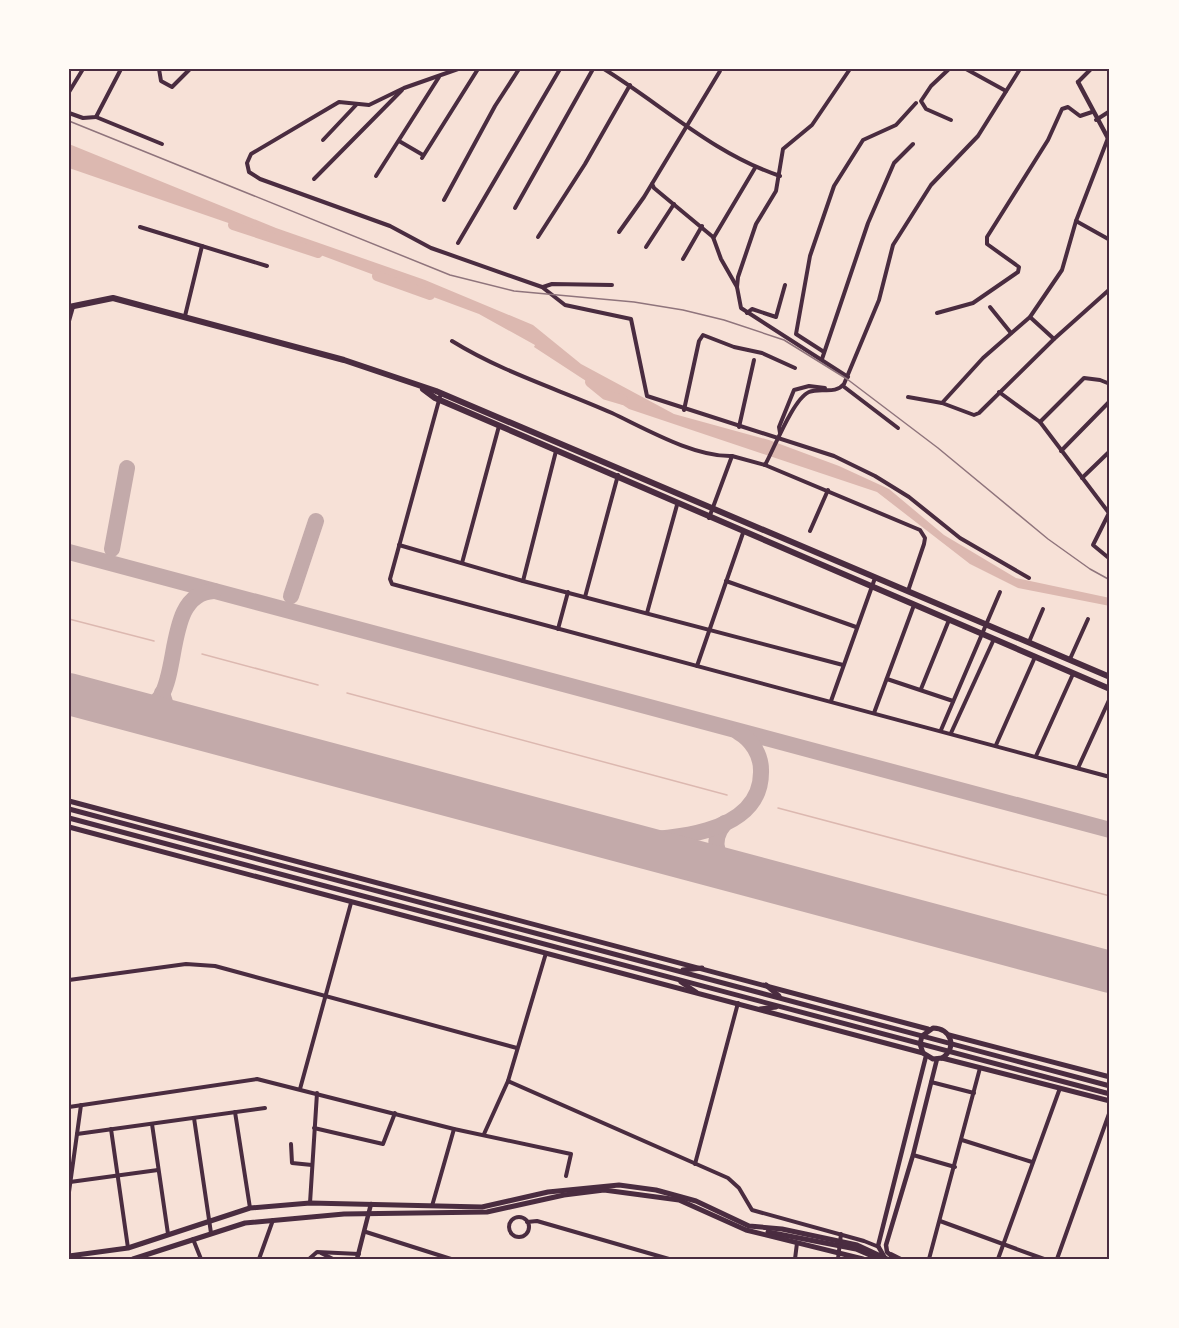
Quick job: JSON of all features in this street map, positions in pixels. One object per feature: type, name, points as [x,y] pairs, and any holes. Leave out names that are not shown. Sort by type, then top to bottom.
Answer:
[{"type":"highway","points":[[71,307],[112,298],[185,315],[366,367],[620,469],[1110,677]]},
{"type":"highway","points":[[440,396],[499,426],[617,478],[1110,689]]},
{"type":"main road","points":[[69,801],[928,1029],[937,1028],[949,1035],[1110,1077]]},
{"type":"main road","points":[[69,809],[1110,1086]]},
{"type":"main road","points":[[69,818],[1110,1094]]},
{"type":"main road","points":[[69,827],[696,992],[940,1059],[1110,1101]]},
{"type":"main road","points":[[678,971],[702,968]]},
{"type":"main road","points":[[677,980],[696,992]]},
{"type":"main road","points":[[765,985],[782,999]]},
{"type":"main road","points":[[759,1009],[780,1007]]},
{"type":"main road","points":[[925,1055],[920,1044],[922,1036],[928,1029]]},
{"type":"main road","points":[[940,1059],[949,1052],[951,1044],[949,1035]]},
{"type":"main road","points":[[69,1256],[128,1248],[250,1208],[310,1203],[482,1207],[548,1192],[619,1185],[656,1190],[696,1201],[749,1226],[782,1229],[864,1251],[879,1259]]},
{"type":"main road","points":[[133,1259],[245,1223],[370,1212],[487,1212],[564,1195],[615,1190],[679,1200],[732,1226],[863,1259]]},
{"type":"main road","points":[[757,1232],[774,1232],[864,1247],[887,1257]]},
{"type":"street","points":[[69,92],[83,69]]},
{"type":"street","points":[[96,117],[122,69]]},
{"type":"street","points":[[159,69],[161,81],[172,87],[190,69]]},
{"type":"street","points":[[458,69],[404,88],[369,105],[339,102],[257,150],[248,158],[249,172],[260,179],[390,226],[431,248],[542,287],[565,305],[633,321],[645,394],[684,410],[834,456],[875,476],[909,497],[960,538],[1029,578]]},
{"type":"street","points":[[399,141],[423,157],[478,69]]},
{"type":"street","points":[[444,200],[495,106],[519,69]]},
{"type":"street","points":[[458,243],[560,69]]},
{"type":"street","points":[[515,208],[593,69]]},
{"type":"street","points":[[604,69],[630,85],[662,112],[755,168],[780,176]]},
{"type":"street","points":[[737,287],[756,224],[776,191],[783,149],[812,125],[850,69]]},
{"type":"street","points":[[949,69],[931,86],[921,100],[926,108],[951,120]]},
{"type":"street","points":[[966,69],[1006,91]]},
{"type":"street","points":[[766,463],[780,433],[805,395],[820,390],[837,390],[843,386],[879,300],[893,245],[931,185],[978,136],[1020,69]]},
{"type":"street","points":[[942,403],[1011,333],[1030,317],[1062,270],[1076,221],[1109,140],[1096,120],[1078,82],[1091,69]]},
{"type":"street","points":[[619,232],[652,183],[720,71]]},
{"type":"street","points":[[376,176],[439,76]]},
{"type":"street","points":[[538,237],[585,164],[630,85]]},
{"type":"street","points":[[314,179],[404,88]]},
{"type":"street","points":[[824,352],[796,334],[810,256],[826,202],[863,140],[896,125],[916,103]]},
{"type":"street","points":[[323,140],[357,104]]},
{"type":"street","points":[[937,313],[973,303],[1018,272],[1018,267],[987,244],[987,237],[1048,140],[1062,109],[1068,107],[1085,116],[1092,112]]},
{"type":"street","points":[[1096,120],[1110,111]]},
{"type":"street","points":[[69,113],[83,118],[96,117],[162,144]]},
{"type":"street","points":[[822,359],[868,223],[890,171],[894,163],[913,144]]},
{"type":"street","points":[[713,237],[755,168]]},
{"type":"street","points":[[652,183],[654,188],[713,237],[721,259],[737,287],[741,308],[848,377]]},
{"type":"street","points":[[646,247],[674,204]]},
{"type":"street","points":[[1076,221],[1110,240]]},
{"type":"street","points":[[683,260],[702,226]]},
{"type":"street","points":[[140,227],[267,266]]},
{"type":"street","points":[[185,315],[202,246]]},
{"type":"street","points":[[542,287],[552,284],[612,285]]},
{"type":"street","points":[[747,313],[752,309],[776,317],[785,285]]},
{"type":"street","points":[[908,397],[942,403],[974,415],[1110,289]]},
{"type":"street","points":[[69,321],[71,307]]},
{"type":"street","points":[[990,307],[1011,333]]},
{"type":"street","points":[[1030,317],[1054,339]]},
{"type":"street","points":[[684,410],[699,341],[703,335],[734,346],[762,352],[795,368]]},
{"type":"street","points":[[452,341],[482,360],[698,450],[766,463],[913,526],[923,533],[924,544],[908,591]]},
{"type":"street","points":[[739,426],[754,360]]},
{"type":"street","points":[[1040,422],[1080,380],[1092,378],[1110,384]]},
{"type":"street","points":[[780,433],[779,427],[796,388],[809,386],[837,390]]},
{"type":"street","points":[[843,386],[898,428]]},
{"type":"street","points":[[999,392],[1040,422],[1110,512],[1092,545],[1110,559]]},
{"type":"street","points":[[440,396],[390,582],[1110,777]]},
{"type":"street","points":[[1061,451],[1110,402]]},
{"type":"street","points":[[462,563],[499,426]]},
{"type":"street","points":[[523,581],[556,450]]},
{"type":"street","points":[[1082,478],[1110,451]]},
{"type":"street","points":[[709,518],[732,456]]},
{"type":"street","points":[[585,597],[620,469]]},
{"type":"street","points":[[810,531],[828,490]]},
{"type":"street","points":[[647,613],[677,504]]},
{"type":"street","points":[[697,666],[743,532]]},
{"type":"street","points":[[399,545],[523,581],[843,665]]},
{"type":"street","points":[[831,701],[875,577]]},
{"type":"street","points":[[726,581],[856,627]]},
{"type":"street","points":[[941,730],[1000,591]]},
{"type":"street","points":[[558,629],[568,592]]},
{"type":"street","points":[[874,713],[914,605]]},
{"type":"street","points":[[1029,642],[1043,609]]},
{"type":"street","points":[[1070,660],[1088,619]]},
{"type":"street","points":[[921,689],[950,620]]},
{"type":"street","points":[[951,733],[994,639]]},
{"type":"street","points":[[996,745],[1035,657]]},
{"type":"street","points":[[1036,756],[1073,674]]},
{"type":"street","points":[[887,679],[953,701]]},
{"type":"street","points":[[1078,768],[1110,698]]},
{"type":"street","points":[[300,1089],[351,903]]},
{"type":"street","points":[[484,1134],[508,1081],[546,953]]},
{"type":"street","points":[[69,980],[186,964],[215,966],[517,1048]]},
{"type":"street","points":[[695,1164],[738,1004]]},
{"type":"street","points":[[878,1246],[925,1055]]},
{"type":"street","points":[[887,1257],[886,1245],[914,1155],[931,1082],[940,1059]]},
{"type":"street","points":[[929,1259],[980,1068]]},
{"type":"street","points":[[69,1107],[257,1079],[454,1129],[571,1154],[566,1176]]},
{"type":"street","points":[[508,1081],[734,1183],[747,1206],[759,1213],[878,1246],[887,1257],[895,1259]]},
{"type":"street","points":[[931,1082],[974,1093]]},
{"type":"street","points":[[998,1259],[1060,1088]]},
{"type":"street","points":[[310,1203],[317,1093]]},
{"type":"street","points":[[69,1192],[81,1105]]},
{"type":"street","points":[[77,1134],[265,1108]]},
{"type":"street","points":[[1057,1259],[1110,1111]]},
{"type":"street","points":[[235,1112],[250,1208]]},
{"type":"street","points":[[314,1128],[383,1144],[395,1113]]},
{"type":"street","points":[[194,1118],[211,1233]]},
{"type":"street","points":[[152,1124],[168,1234]]},
{"type":"street","points":[[111,1129],[128,1248]]},
{"type":"street","points":[[432,1207],[454,1129]]},
{"type":"street","points":[[962,1140],[1032,1162]]},
{"type":"street","points":[[291,1144],[292,1163],[312,1165]]},
{"type":"street","points":[[914,1155],[955,1167]]},
{"type":"street","points":[[899,1162],[910,1165]]},
{"type":"street","points":[[70,1182],[158,1170]]},
{"type":"street","points":[[309,1259],[318,1252],[358,1257],[366,1232],[371,1204]]},
{"type":"street","points":[[527,1222],[529,1227],[525,1235],[517,1237],[510,1231],[509,1225],[514,1218],[523,1218],[527,1222],[537,1221],[669,1259]]},
{"type":"street","points":[[259,1259],[273,1219]]},
{"type":"street","points":[[940,1221],[1044,1259]]},
{"type":"street","points":[[366,1232],[452,1259]]},
{"type":"street","points":[[838,1259],[841,1234]]},
{"type":"street","points":[[193,1239],[201,1259]]},
{"type":"street","points":[[795,1259],[797,1242]]},
{"type":"street","points":[[318,1252],[333,1259]]},
{"type":"street","points":[[887,1257],[901,1259]]},
{"type":"shaded area","points":[[69,144],[276,228],[425,280],[533,325],[581,364],[674,414],[769,440],[839,466],[889,489],[944,535],[1016,578],[1110,598],[1110,606],[1018,588],[970,564],[877,492],[629,409],[534,347],[535,345],[479,314],[307,250],[69,168]]},
{"type":"waterway","points":[[233,225],[318,253]]},
{"type":"waterway","points":[[377,276],[430,295]]},
{"type":"waterway","points":[[590,382],[606,395],[623,400]]},
{"type":"waterway","points":[[69,619],[154,641]]},
{"type":"waterway","points":[[202,654],[318,685]]},
{"type":"waterway","points":[[347,693],[727,795]]},
{"type":"waterway","points":[[778,808],[1110,896]]},
{"type":"taxiway","points":[[112,549],[127,468]]},
{"type":"taxiway","points":[[291,596],[316,521]]},
{"type":"taxiway","points":[[69,552],[1110,830]]},
{"type":"taxiway","points":[[139,713],[154,704],[167,683],[177,633],[189,604],[199,595],[214,591]]},
{"type":"taxiway","points":[[162,693],[171,721]]},
{"type":"taxiway","points":[[618,840],[684,836],[728,822],[746,809],[757,792],[761,764],[751,744],[738,732]]},
{"type":"taxiway","points":[[725,823],[717,838],[718,852],[726,864],[741,873]]},
{"type":"runway","points":[[69,694],[1110,972]]},
{"type":"railway","points":[[69,121],[450,275],[514,291],[634,302],[683,310],[724,320],[784,340],[847,379],[938,448],[1048,539],[1090,569],[1110,580]]}]
